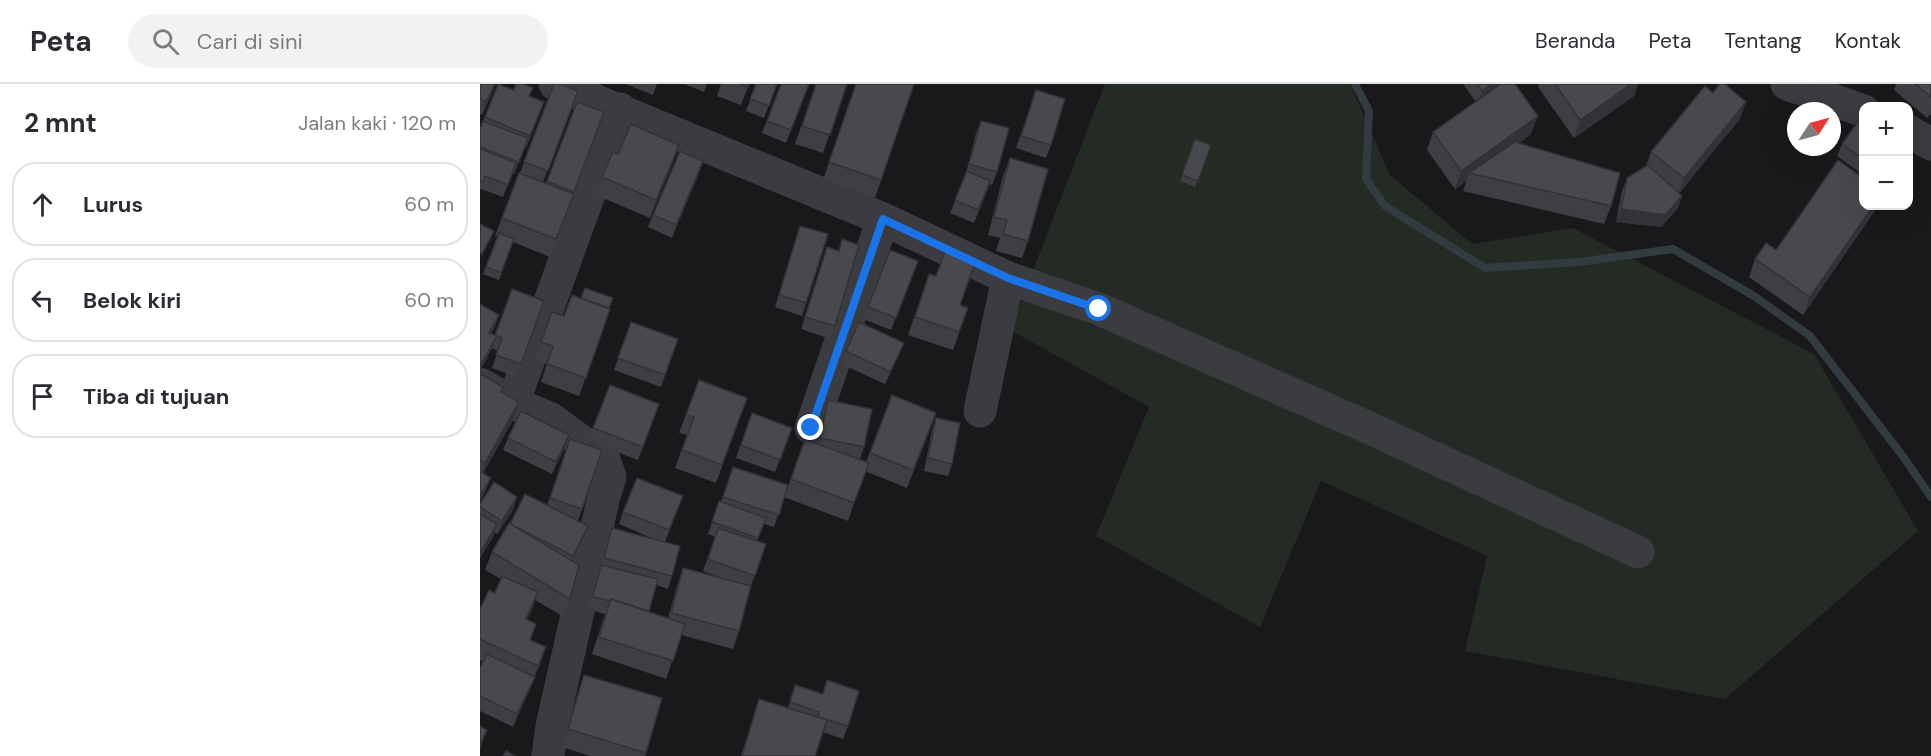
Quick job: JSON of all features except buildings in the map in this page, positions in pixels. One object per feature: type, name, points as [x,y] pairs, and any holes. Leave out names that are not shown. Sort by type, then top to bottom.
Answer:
[{"type":"street","points":[[555,84],[883,219],[1008,278],[1099,309],[1365,426],[1638,552]]},
{"type":"street","points":[[1787,84],[1859,110]]},
{"type":"street","points":[[513,403],[620,109]]},
{"type":"street","points":[[1913,134],[1931,144]]},
{"type":"street","points":[[811,428],[883,219]]},
{"type":"street","points":[[980,411],[1008,278]]},
{"type":"street","points":[[480,384],[513,403],[551,419],[603,458],[610,477],[601,507],[560,691],[548,756]]},
{"type":"shaded area","points":[[1105,84],[1350,84],[1390,175],[1472,244],[1573,228],[1814,354],[1918,531],[1725,699],[1465,651],[1487,556],[1321,481],[1260,627],[1096,536],[1149,407],[1010,330]]},
{"type":"waterway","points":[[1355,84],[1369,111],[1366,179],[1385,206],[1485,268],[1579,262],[1673,249],[1754,296],[1810,336],[1902,455],[1931,497]]},
{"type":"route","points":[[811,428],[883,219],[1008,278],[1099,309]]}]
